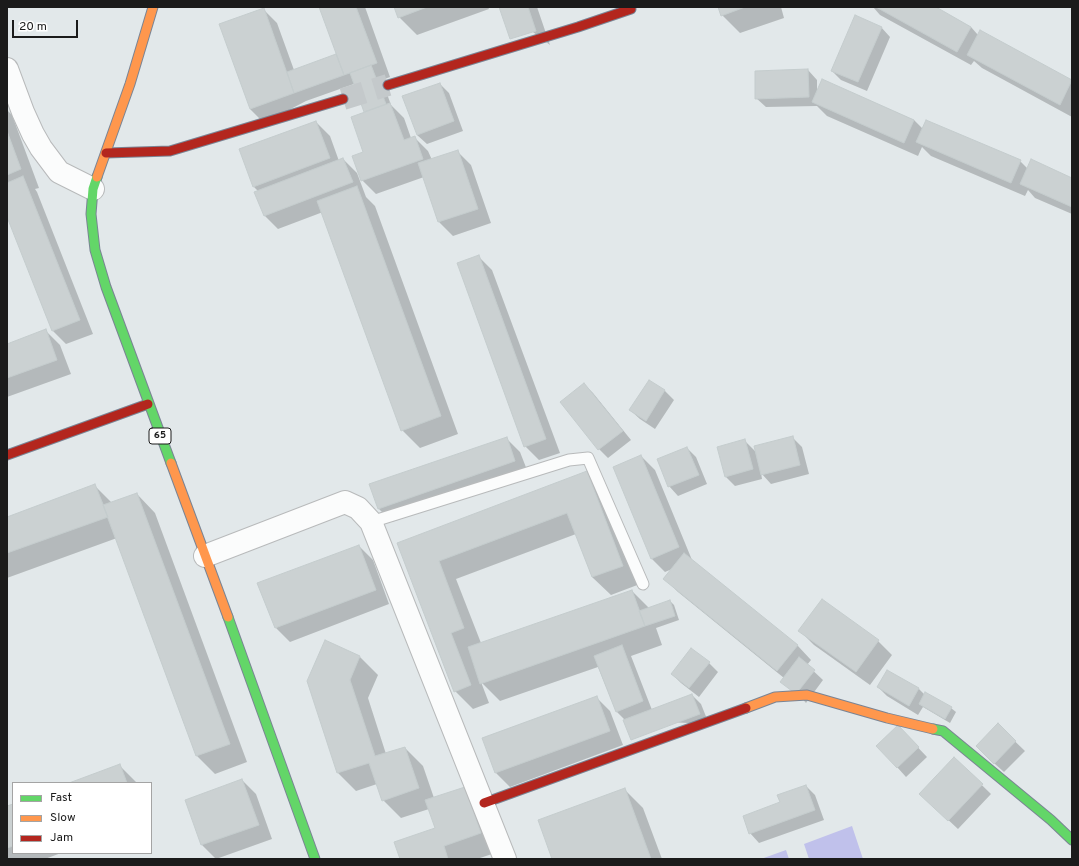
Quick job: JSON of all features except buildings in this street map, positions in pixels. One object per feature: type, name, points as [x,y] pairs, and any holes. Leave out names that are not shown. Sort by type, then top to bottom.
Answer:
[{"type":"street","name":"65","points":[[153,7],[130,84],[93,189],[91,214],[95,250],[106,287],[148,404],[241,652],[315,859]]},
{"type":"street","points":[[388,84],[578,27],[631,9]]},
{"type":"street","points":[[7,69],[22,112],[41,148],[59,172],[93,189]]},
{"type":"street","points":[[106,153],[170,151],[343,98]]},
{"type":"street","points":[[7,455],[148,404]]},
{"type":"street","points":[[205,556],[345,502],[358,508],[371,522],[505,859]]},
{"type":"street","points":[[484,803],[775,697],[807,696],[887,718],[943,730],[1051,820],[1072,840]]},
{"type":"lane","points":[[371,522],[569,460],[588,458],[644,584]]},
{"type":"shaded area","points":[[852,826],[863,859],[809,859],[804,844]]},
{"type":"shaded area","points":[[786,850],[789,859],[761,859]]},
{"type":"tunnel","points":[[343,99],[388,85]]},
{"type":"traffic: fast","points":[[97,177],[93,189],[91,214],[95,250],[106,287],[171,463]]},
{"type":"traffic: fast","points":[[228,617],[315,859]]},
{"type":"traffic: fast","points":[[933,729],[943,731],[1051,820],[1072,840]]},
{"type":"traffic: slow","points":[[97,177],[130,84],[153,7]]},
{"type":"traffic: slow","points":[[171,463],[228,617]]},
{"type":"traffic: slow","points":[[746,708],[775,697],[807,695],[887,718],[933,729]]},
{"type":"traffic: jam","points":[[388,85],[578,27],[631,9]]},
{"type":"traffic: jam","points":[[106,153],[170,151],[343,99]]},
{"type":"traffic: jam","points":[[7,455],[148,404]]},
{"type":"traffic: jam","points":[[484,803],[746,708]]}]
